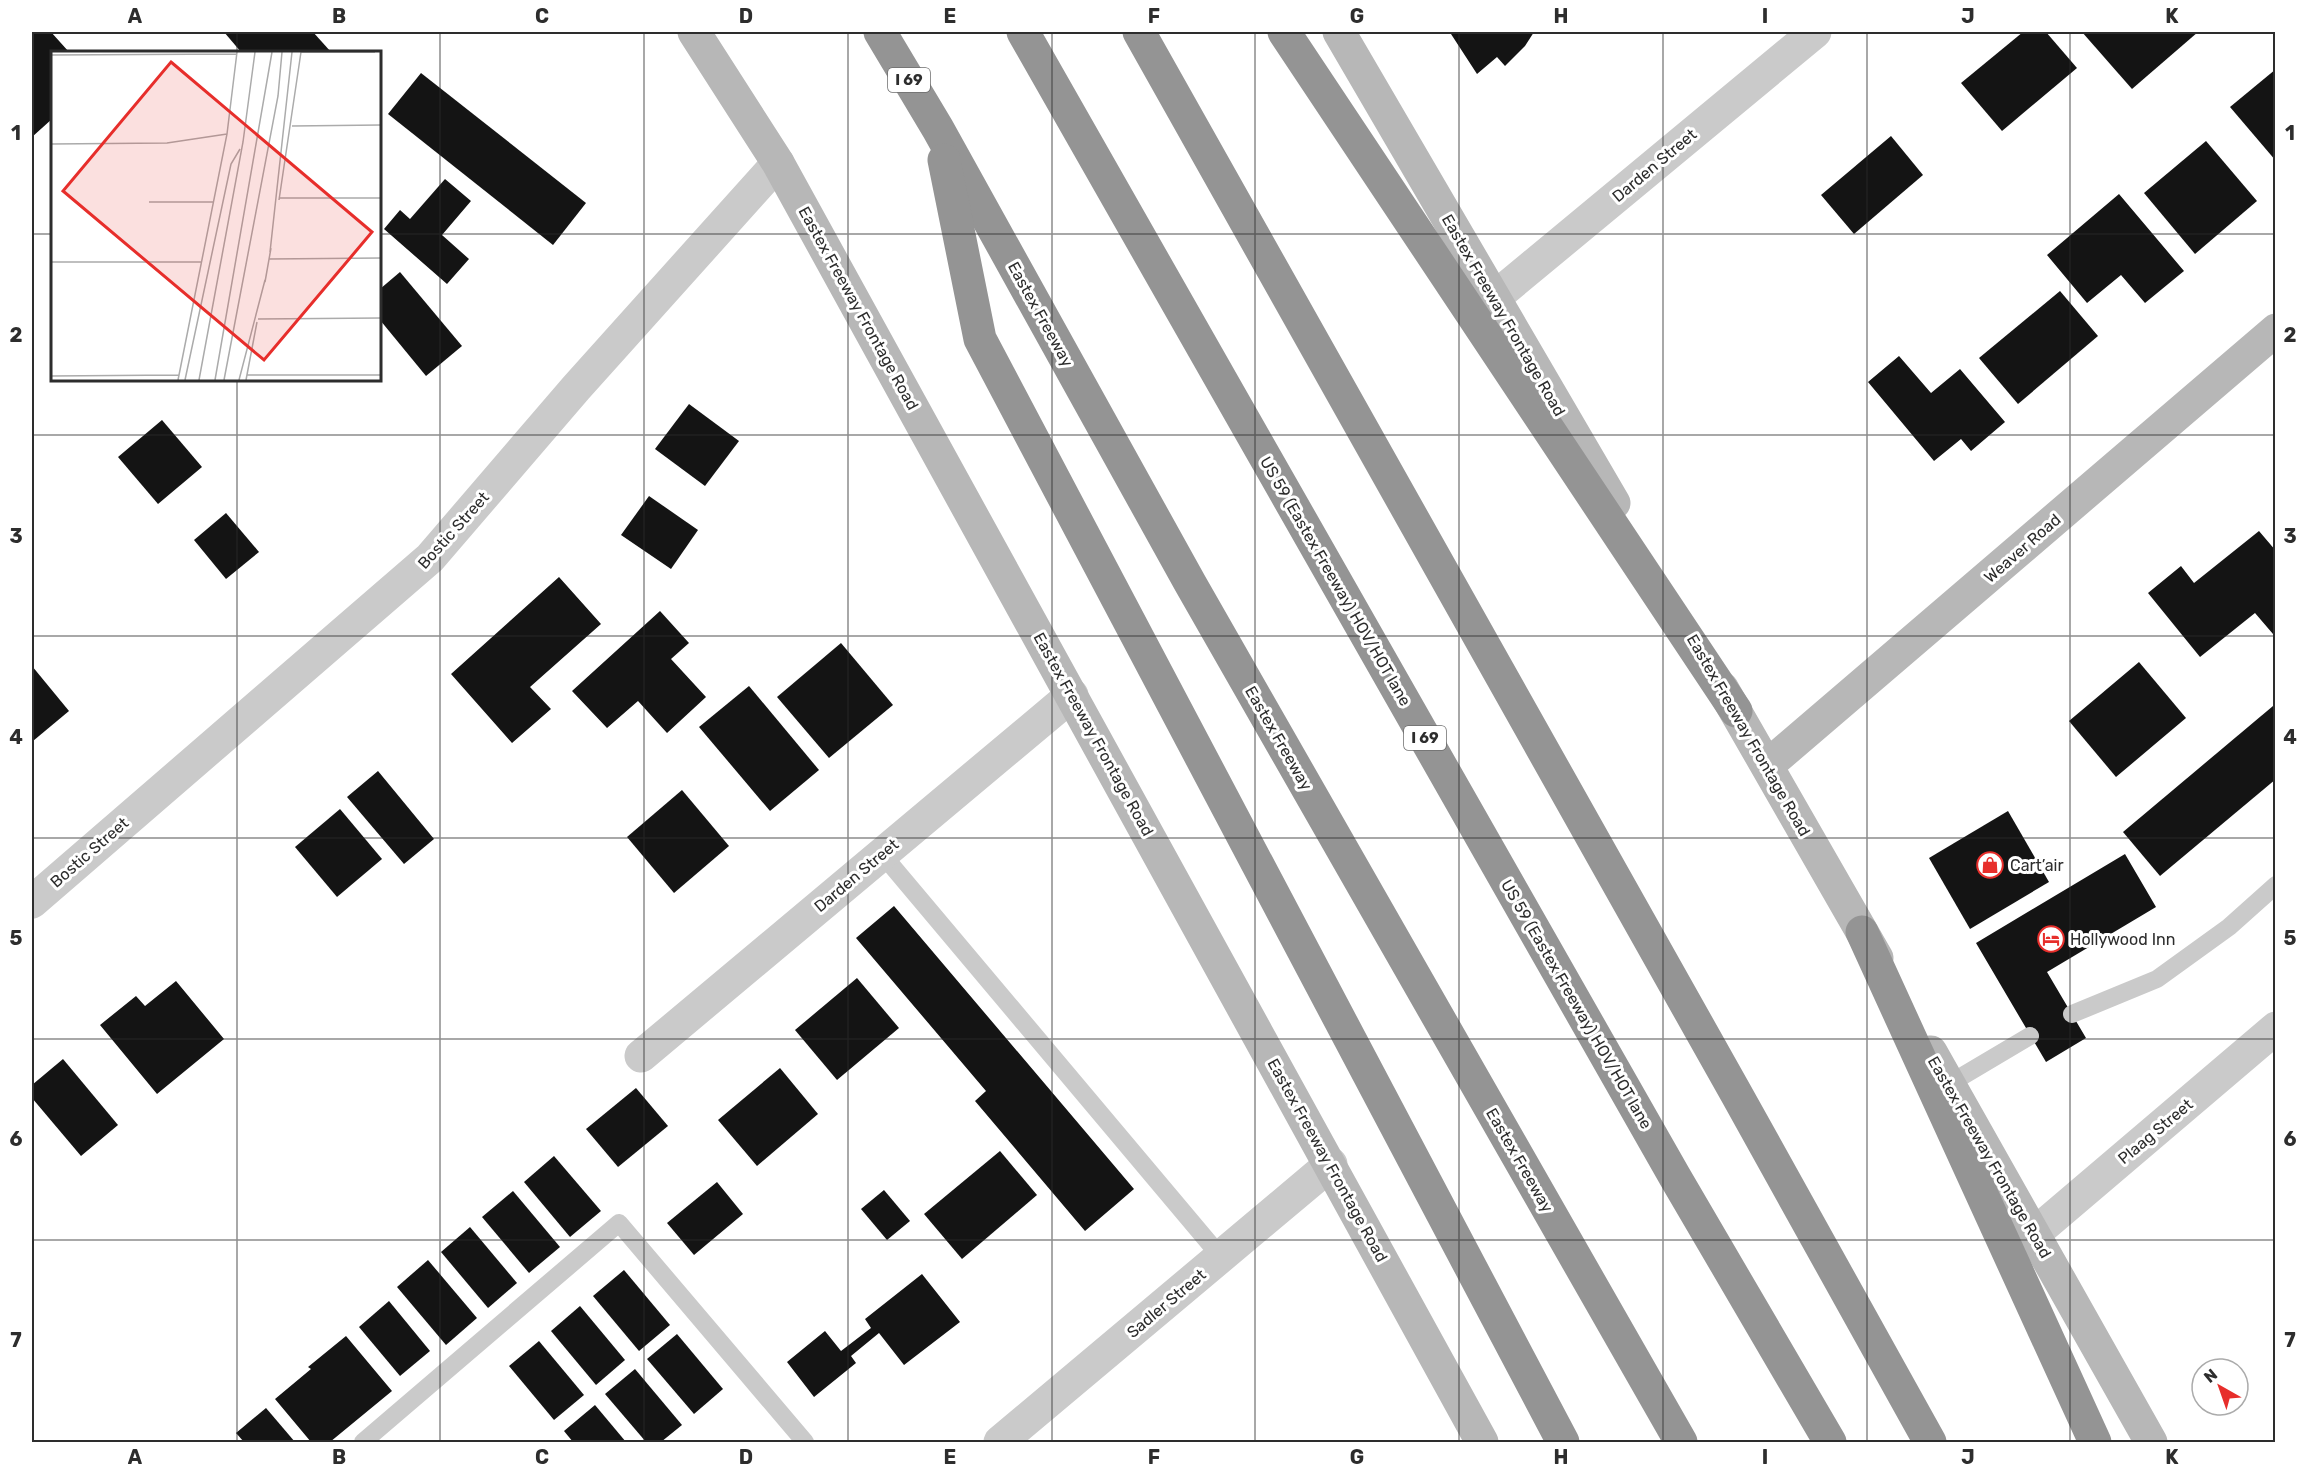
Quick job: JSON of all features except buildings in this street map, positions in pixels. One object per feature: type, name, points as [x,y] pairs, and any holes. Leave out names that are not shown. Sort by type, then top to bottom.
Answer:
[{"type":"highway","name":"Eastex Freeway","points":[[880,32],[938,129],[1190,584],[1681,1443]]},
{"type":"highway","name":"US 59 (Eastex Freeway) HOV/HOT lane","points":[[1023,32],[1675,1177],[1830,1443]]},
{"type":"highway","points":[[1140,32],[1930,1443]]},
{"type":"highway","points":[[1284,32],[1736,711]]},
{"type":"highway","points":[[938,129],[980,339],[1563,1443]]},
{"type":"highway","points":[[1862,932],[2095,1443]]},
{"type":"main road","name":"Eastex Freeway Frontage Road","points":[[694,32],[778,163],[1331,1164],[1482,1443]]},
{"type":"main road","name":"Eastex Freeway Frontage Road","points":[[1347,35],[1494,298],[1768,765],[2151,1443]]},
{"type":"main road","name":"Weaver Road","points":[[1768,765],[2276,330]]},
{"type":"street","name":"Darden Street","points":[[1494,298],[1815,32]]},
{"type":"street","name":"Bostic Street","points":[[32,902],[430,558],[576,388],[778,163]]},
{"type":"street","name":"Darden Street","points":[[640,1056],[1072,695]]},
{"type":"street","name":"Plaag Street","points":[[2034,1234],[2276,1028]]},
{"type":"street","name":"Sadler Street","points":[[1000,1443],[1331,1164]]},
{"type":"lane","points":[[882,854],[1221,1257]]},
{"type":"lane","points":[[2072,1014],[2157,979],[2229,927],[2276,885]]},
{"type":"lane","points":[[1949,1084],[2030,1036]]},
{"type":"lane","points":[[363,1443],[619,1223],[805,1443]]},
{"type":"place","name":"Cart’air","points":[[1990,865]]},
{"type":"place","name":"Hollywood Inn","points":[[2051,939]]}]
